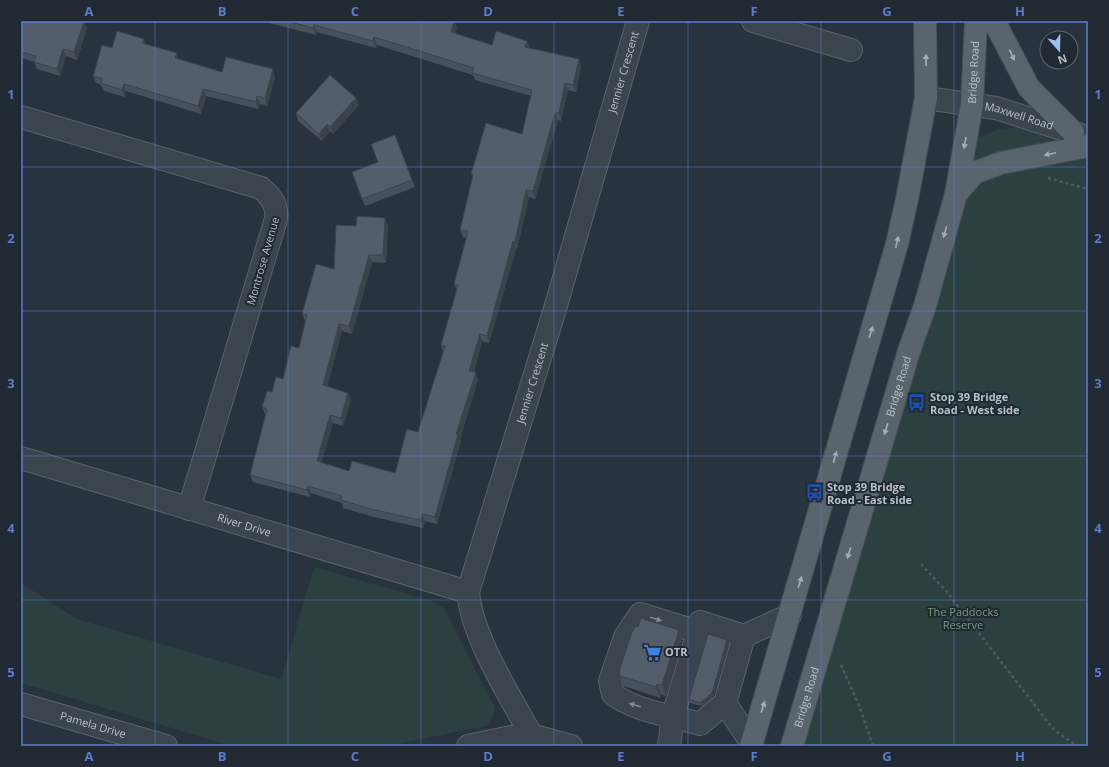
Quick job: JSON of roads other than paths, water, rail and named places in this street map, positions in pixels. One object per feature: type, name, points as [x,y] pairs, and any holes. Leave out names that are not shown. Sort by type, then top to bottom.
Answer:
[{"type":"main road","points":[[752,745],[860,369],[888,280],[907,198],[926,98],[925,21]]},
{"type":"main road","name":"Bridge Road","points":[[792,746],[909,351],[925,306],[956,194],[972,104],[976,21]]},
{"type":"main road","points":[[994,21],[1029,88],[1083,138]]},
{"type":"main road","points":[[956,194],[974,173],[1000,163],[1083,138]]},
{"type":"street","name":"Jennier Crescent","points":[[531,735],[490,658],[472,617],[468,592],[550,323],[638,21]]},
{"type":"street","points":[[753,21],[851,50]]},
{"type":"street","name":"Maxwell Road","points":[[926,98],[996,108],[1083,138]]},
{"type":"street","name":"Montrose Avenue","points":[[21,117],[261,188],[276,207],[276,219],[189,509]]},
{"type":"street","name":"River Drive","points":[[21,458],[468,592]]},
{"type":"street","points":[[698,632],[640,614],[625,637],[610,681],[612,694],[623,702],[700,724],[725,703],[744,636]]},
{"type":"street","points":[[669,746],[673,716],[700,622],[744,636],[790,615]]},
{"type":"street","points":[[725,703],[752,745]]},
{"type":"street","name":"Pamela Drive","points":[[21,704],[166,746]]},
{"type":"street","points":[[468,746],[510,737],[531,735],[571,746]]},
{"type":"place","name":"Stop 39 Bridge Road - West side","points":[[917,403]]},
{"type":"place","name":"Stop 39 Bridge Road - East side","points":[[814,493]]},
{"type":"place","name":"OTR","points":[[652,652]]},
{"type":"park label","name":"The Paddocks Reserve","points":[[963,618]]}]
